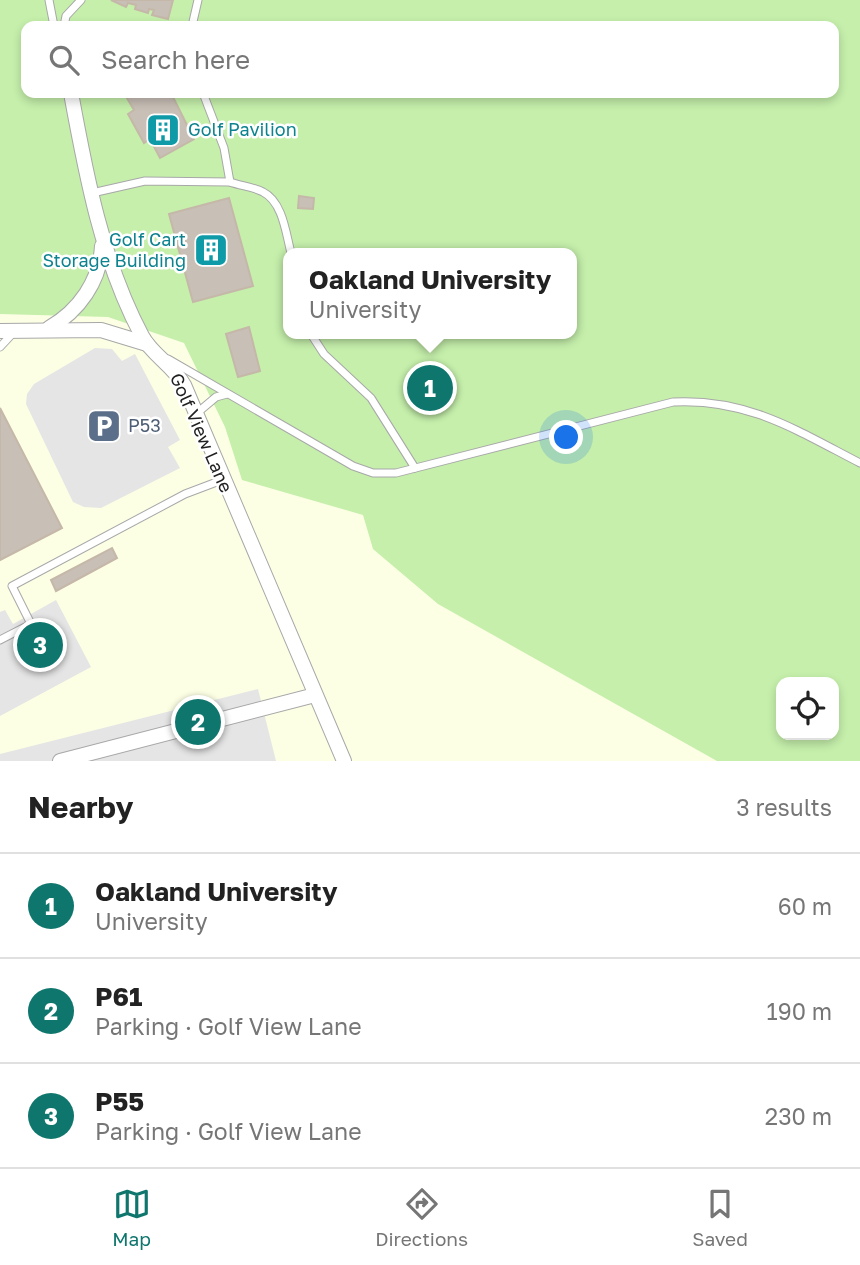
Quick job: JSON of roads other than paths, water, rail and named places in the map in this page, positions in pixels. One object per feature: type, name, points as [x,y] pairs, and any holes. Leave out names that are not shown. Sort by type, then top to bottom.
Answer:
[{"type":"street","name":"Golf View Lane","points":[[72,98],[101,232],[153,349],[178,375],[196,414],[344,761]]},
{"type":"street","points":[[45,331],[66,318],[86,294],[100,266],[101,232]]},
{"type":"street","points":[[7,332],[101,330],[153,349]]},
{"type":"street","points":[[60,761],[315,695]]},
{"type":"lane","points":[[49,0],[53,21]]},
{"type":"lane","points":[[65,21],[66,16],[81,0]]},
{"type":"lane","points":[[193,21],[198,0]]},
{"type":"lane","points":[[205,98],[224,148],[230,182]]},
{"type":"lane","points":[[92,193],[145,181],[230,182],[261,191],[271,198],[282,219],[290,248]]},
{"type":"lane","points":[[0,347],[7,332]]},
{"type":"lane","points":[[314,339],[324,354],[371,398],[415,468]]},
{"type":"lane","points":[[153,349],[361,470],[385,474],[673,402],[706,400],[740,407],[782,423],[860,463]]},
{"type":"lane","points":[[196,414],[216,397],[229,394]]},
{"type":"lane","points":[[0,640],[31,624],[12,586],[185,494],[222,480]]},
{"type":"place","name":"Golf Pavilion","points":[[163,130]]},
{"type":"place","name":"Golf Cart Storage Building","points":[[211,250]]},
{"type":"place","name":"Oakland University","points":[[430,388]]},
{"type":"place","name":"P53","points":[[104,426]]},
{"type":"place","name":"P55","points":[[40,645]]},
{"type":"place","name":"P61","points":[[198,722]]}]
